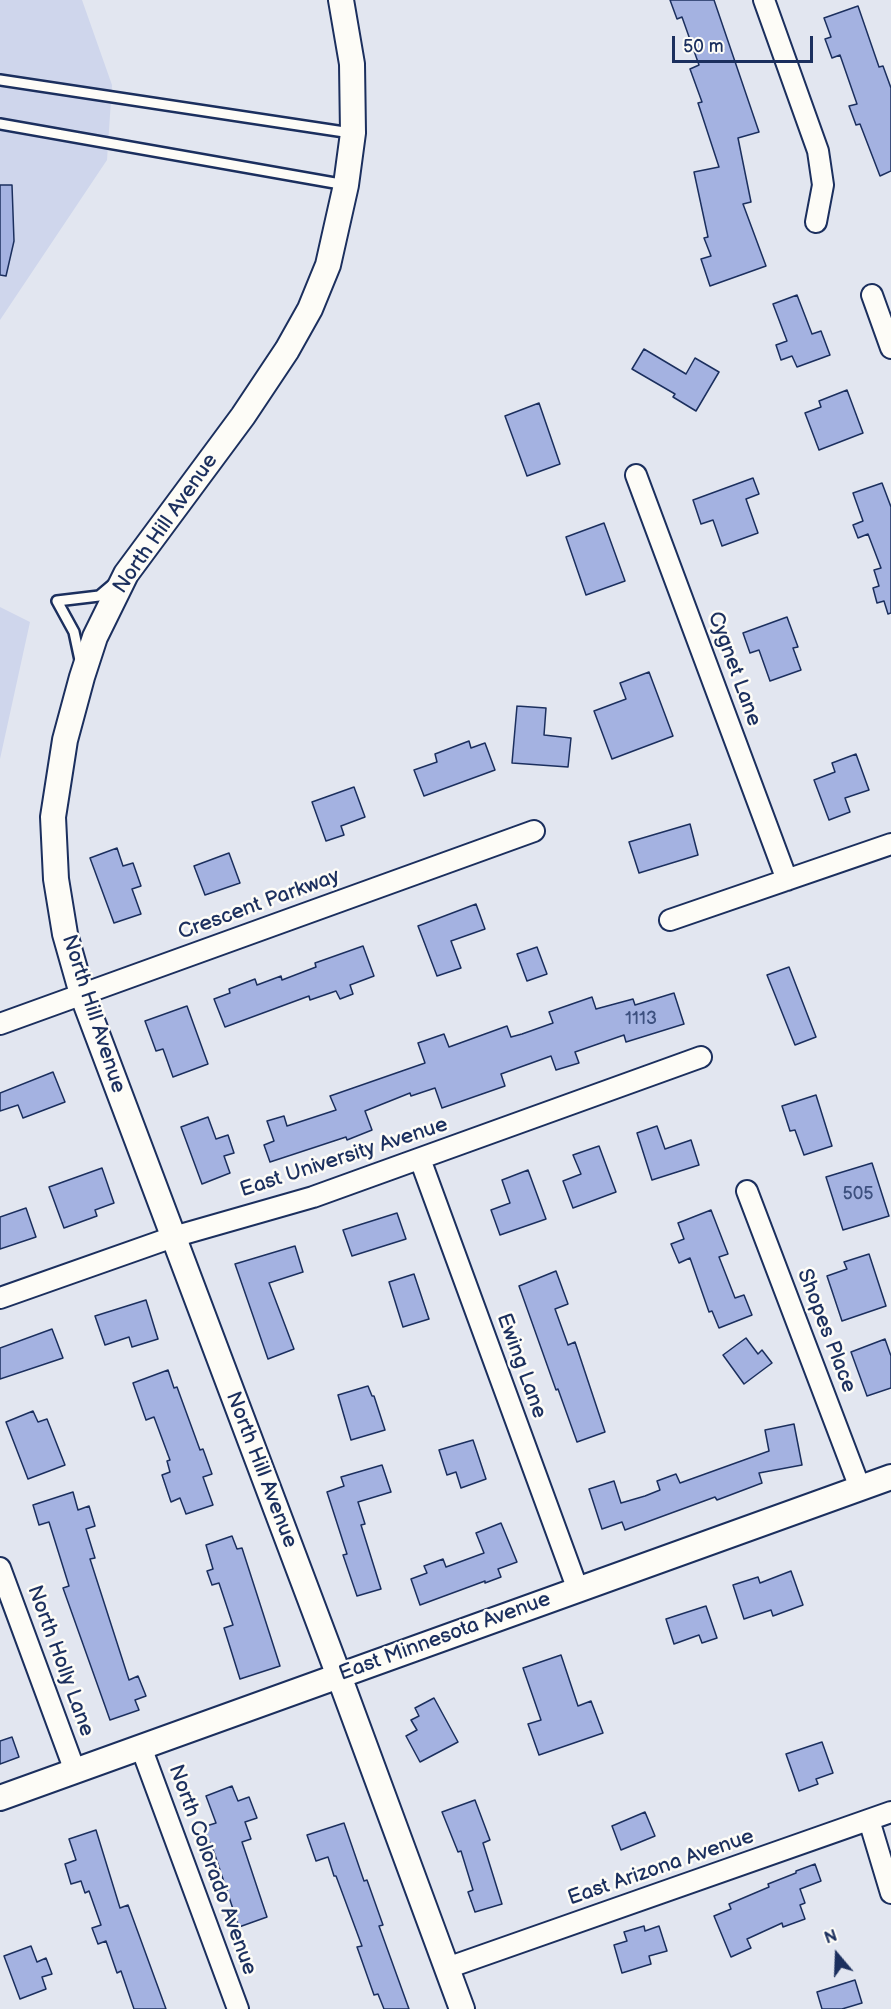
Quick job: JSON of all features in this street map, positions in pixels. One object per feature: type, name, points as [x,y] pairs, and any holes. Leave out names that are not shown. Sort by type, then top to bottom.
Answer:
[{"type":"street","name":"North Hill Avenue","points":[[341,0],[352,64],[353,133],[346,185],[328,265],[306,317],[286,351],[243,416],[126,574],[96,637],[82,677],[65,740],[53,817],[56,879],[65,934],[82,994],[462,2009]]},
{"type":"street","points":[[764,0],[818,151],[824,185],[816,222]]},
{"type":"street","points":[[872,295],[891,348]]},
{"type":"street","name":"Cygnet Lane","points":[[636,474],[787,880]]},
{"type":"street","name":"Crescent Parkway","points":[[0,1024],[534,831]]},
{"type":"street","points":[[670,920],[891,844]]},
{"type":"street","name":"East University Avenue","points":[[0,1298],[173,1237],[313,1197],[701,1058]]},
{"type":"street","name":"Ewing Lane","points":[[420,1159],[578,1590]]},
{"type":"street","name":"Shopes Place","points":[[747,1191],[860,1488]]},
{"type":"street","name":"East Minnesota Avenue","points":[[0,1798],[891,1477]]},
{"type":"street","name":"North Holly Lane","points":[[0,1568],[75,1771]]},
{"type":"street","name":"North Colorado Avenue","points":[[141,1747],[238,2009]]},
{"type":"street","name":"East Arizona Avenue","points":[[447,1968],[891,1812]]},
{"type":"street","points":[[869,1820],[891,1893]]},
{"type":"lane","points":[[0,80],[353,133]]},
{"type":"lane","points":[[0,124],[346,185]]},
{"type":"lane","points":[[82,677],[74,632],[57,601],[99,596],[126,574]]},
{"type":"shaded area","points":[[0,0],[82,0],[112,85],[107,160],[0,320]]},
{"type":"shaded area","points":[[0,607],[30,622],[0,759]]},
{"type":"building","points":[[670,0],[714,0],[759,132],[738,138],[751,202],[743,204],[766,266],[710,286],[701,259],[711,256],[704,238],[708,237],[694,172],[719,167],[698,103],[702,102],[690,69],[699,65],[682,17],[677,19]]},
{"type":"building","points":[[858,6],[879,67],[883,66],[891,88],[891,171],[880,176],[860,124],[856,125],[849,106],[857,104],[840,55],[832,58],[825,39],[831,37],[824,18]]},
{"type":"building","points":[[0,185],[12,185],[14,241],[6,276],[0,275]]},
{"type":"building","points":[[797,295],[812,334],[821,331],[830,355],[797,367],[792,356],[781,360],[776,345],[787,341],[773,304]]},
{"type":"building","points":[[644,349],[686,374],[695,358],[719,372],[696,411],[673,397],[675,394],[632,369]]},
{"type":"building","points":[[847,390],[863,433],[819,450],[805,413],[821,407],[819,401]]},
{"type":"building","points":[[539,403],[560,464],[527,476],[505,416]]},
{"type":"building","points":[[753,478],[759,494],[746,499],[758,533],[722,546],[713,520],[701,524],[693,500]]},
{"type":"building","points":[[882,483],[891,507],[891,613],[888,614],[884,601],[877,603],[873,588],[879,586],[874,570],[881,568],[868,534],[858,538],[853,525],[863,521],[853,493]]},
{"type":"building","points":[[604,523],[625,581],[586,595],[566,537]]},
{"type":"building","points":[[787,617],[798,647],[793,648],[801,670],[770,681],[759,650],[750,653],[743,633]]},
{"type":"building","points":[[649,672],[673,736],[612,759],[594,711],[626,699],[620,683]]},
{"type":"building","points":[[517,706],[546,708],[544,735],[571,738],[568,767],[512,763]]},
{"type":"building","points":[[469,741],[471,748],[485,743],[495,770],[424,796],[414,770],[437,762],[435,754]]},
{"type":"building","points":[[856,754],[869,790],[845,798],[850,812],[829,820],[814,780],[835,772],[832,763]]},
{"type":"building","points":[[354,787],[365,817],[341,826],[344,835],[326,841],[312,802]]},
{"type":"building","points":[[690,824],[698,855],[639,873],[629,842]]},
{"type":"building","points":[[117,848],[123,866],[133,863],[141,886],[132,889],[141,914],[114,923],[90,858]]},
{"type":"building","points":[[229,853],[240,883],[205,895],[194,866]]},
{"type":"building","points":[[476,904],[485,929],[451,941],[461,968],[437,976],[418,926]]},
{"type":"building","points":[[363,946],[374,976],[350,985],[353,994],[340,999],[336,991],[310,1000],[309,996],[225,1027],[214,999],[230,993],[229,989],[255,979],[257,985],[281,976],[282,980],[316,967],[315,963]]},
{"type":"building","points":[[537,947],[547,974],[527,981],[517,954]]},
{"type":"building","points":[[789,967],[816,1037],[795,1045],[767,975]]},
{"type":"building","points":[[674,993],[684,1024],[626,1042],[624,1035],[575,1052],[579,1063],[556,1070],[551,1056],[501,1074],[505,1086],[442,1108],[435,1088],[411,1096],[410,1093],[365,1111],[372,1130],[347,1140],[346,1137],[270,1162],[264,1145],[274,1141],[267,1121],[284,1116],[287,1126],[336,1110],[330,1096],[425,1063],[418,1043],[444,1034],[449,1047],[507,1026],[511,1037],[553,1023],[549,1012],[592,997],[596,1009],[633,999],[635,1005]]},
{"type":"building","points":[[187,1006],[208,1064],[173,1077],[163,1049],[156,1051],[145,1021]]},
{"type":"building","points":[[53,1072],[65,1102],[23,1118],[18,1105],[0,1111],[0,1093]]},
{"type":"building","points":[[816,1095],[832,1146],[804,1155],[795,1130],[790,1131],[782,1106]]},
{"type":"building","points":[[208,1117],[216,1139],[228,1135],[234,1153],[224,1156],[230,1173],[202,1184],[181,1127]]},
{"type":"building","points":[[657,1126],[665,1149],[691,1140],[699,1165],[652,1180],[637,1133]]},
{"type":"building","points":[[599,1146],[616,1192],[573,1208],[563,1181],[581,1174],[573,1155]]},
{"type":"building","points":[[872,1163],[889,1216],[843,1230],[826,1177]]},
{"type":"building","points":[[102,1168],[114,1203],[95,1210],[97,1216],[64,1228],[49,1187]]},
{"type":"building","points":[[528,1170],[546,1219],[500,1235],[491,1210],[510,1203],[502,1180]]},
{"type":"building","points":[[26,1208],[36,1237],[0,1249],[0,1217]]},
{"type":"building","points":[[711,1210],[728,1254],[719,1257],[735,1298],[744,1295],[752,1315],[719,1328],[712,1311],[709,1312],[690,1258],[679,1263],[671,1244],[684,1239],[678,1223]]},
{"type":"building","points":[[397,1213],[406,1239],[352,1256],[343,1230]]},
{"type":"building","points":[[295,1246],[303,1272],[269,1283],[294,1349],[268,1359],[235,1264]]},
{"type":"building","points":[[869,1254],[886,1306],[842,1321],[827,1276],[847,1269],[844,1262]]},
{"type":"building","points":[[556,1271],[568,1304],[555,1309],[568,1345],[575,1342],[605,1432],[577,1442],[519,1286]]},
{"type":"building","points":[[414,1274],[429,1319],[403,1327],[389,1282]]},
{"type":"building","points":[[146,1300],[158,1339],[132,1347],[129,1337],[105,1345],[95,1316]]},
{"type":"building","points":[[52,1329],[63,1358],[0,1379],[0,1348]]},
{"type":"building","points":[[746,1338],[758,1354],[762,1350],[772,1363],[744,1384],[723,1355]]},
{"type":"building","points":[[885,1339],[891,1356],[891,1388],[867,1396],[851,1352]]},
{"type":"building","points":[[168,1370],[212,1474],[203,1477],[213,1505],[186,1514],[180,1498],[171,1502],[162,1475],[170,1472],[167,1461],[170,1460],[154,1417],[146,1420],[133,1383]]},
{"type":"building","points":[[368,1386],[374,1396],[385,1430],[351,1440],[338,1395]]},
{"type":"building","points":[[33,1411],[38,1422],[47,1419],[65,1465],[28,1479],[6,1422]]},
{"type":"building","points":[[794,1424],[802,1465],[759,1473],[762,1483],[717,1500],[715,1497],[625,1530],[622,1522],[602,1529],[589,1489],[614,1481],[621,1503],[645,1496],[660,1490],[657,1481],[676,1474],[680,1483],[769,1451],[765,1430]]},
{"type":"building","points":[[473,1440],[486,1479],[461,1488],[456,1472],[447,1475],[439,1450]]},
{"type":"building","points":[[382,1465],[391,1492],[358,1502],[365,1524],[361,1525],[381,1589],[357,1596],[343,1555],[347,1554],[327,1492],[344,1486],[341,1477]]},
{"type":"building","points":[[73,1492],[78,1510],[89,1506],[95,1526],[86,1529],[95,1558],[90,1559],[129,1680],[138,1676],[146,1696],[135,1700],[139,1710],[110,1720],[63,1588],[69,1586],[49,1522],[39,1525],[33,1505]]},
{"type":"building","points":[[501,1523],[517,1562],[498,1569],[501,1577],[420,1605],[411,1579],[427,1573],[424,1566],[443,1559],[446,1567],[484,1553],[476,1533]]},
{"type":"building","points":[[232,1536],[237,1549],[242,1548],[280,1666],[240,1679],[224,1628],[233,1625],[219,1583],[212,1585],[207,1571],[213,1569],[206,1545]]},
{"type":"building","points":[[791,1571],[803,1605],[773,1616],[771,1610],[744,1619],[733,1585],[758,1577],[760,1583]]},
{"type":"building","points":[[706,1606],[717,1638],[702,1643],[699,1635],[674,1644],[666,1619]]},
{"type":"building","points":[[561,1655],[578,1706],[591,1701],[603,1733],[539,1755],[528,1724],[541,1720],[523,1668]]},
{"type":"building","points":[[434,1698],[458,1742],[420,1762],[406,1736],[417,1730],[411,1720],[419,1716],[415,1708]]},
{"type":"building","points":[[12,1737],[19,1757],[0,1764],[0,1741]]},
{"type":"building","points":[[822,1742],[833,1773],[816,1779],[818,1784],[799,1791],[786,1754]]},
{"type":"building","points":[[232,1786],[238,1801],[249,1797],[257,1818],[245,1822],[251,1839],[242,1842],[267,1917],[239,1927],[214,1852],[203,1827],[216,1823],[206,1796]]},
{"type":"building","points":[[475,1800],[490,1840],[483,1843],[502,1904],[475,1912],[468,1892],[473,1890],[461,1851],[458,1852],[442,1812]]},
{"type":"building","points":[[645,1812],[655,1836],[621,1850],[612,1826]]},
{"type":"building","points":[[344,1823],[364,1881],[367,1880],[383,1925],[379,1926],[409,2009],[384,2009],[378,1994],[374,1995],[357,1947],[362,1946],[328,1857],[316,1861],[307,1835]]},
{"type":"building","points":[[96,1830],[120,1908],[128,1905],[166,2009],[134,2009],[121,1971],[117,1973],[106,1941],[98,1944],[92,1928],[101,1925],[89,1891],[85,1893],[81,1881],[71,1884],[65,1864],[76,1860],[69,1839]]},
{"type":"building","points":[[815,1864],[821,1881],[800,1889],[805,1903],[800,1905],[805,1919],[783,1927],[782,1923],[747,1939],[751,1948],[731,1957],[714,1916],[731,1909],[729,1904]]},
{"type":"building","points":[[644,1926],[645,1931],[659,1926],[667,1951],[649,1956],[651,1964],[622,1973],[614,1945],[627,1941],[624,1932]]},
{"type":"building","points":[[31,1946],[37,1962],[46,1958],[52,1974],[42,1977],[46,1989],[20,1999],[4,1956]]},
{"type":"building","points":[[855,1980],[862,2003],[842,2009],[822,2009],[817,1992]]}]
